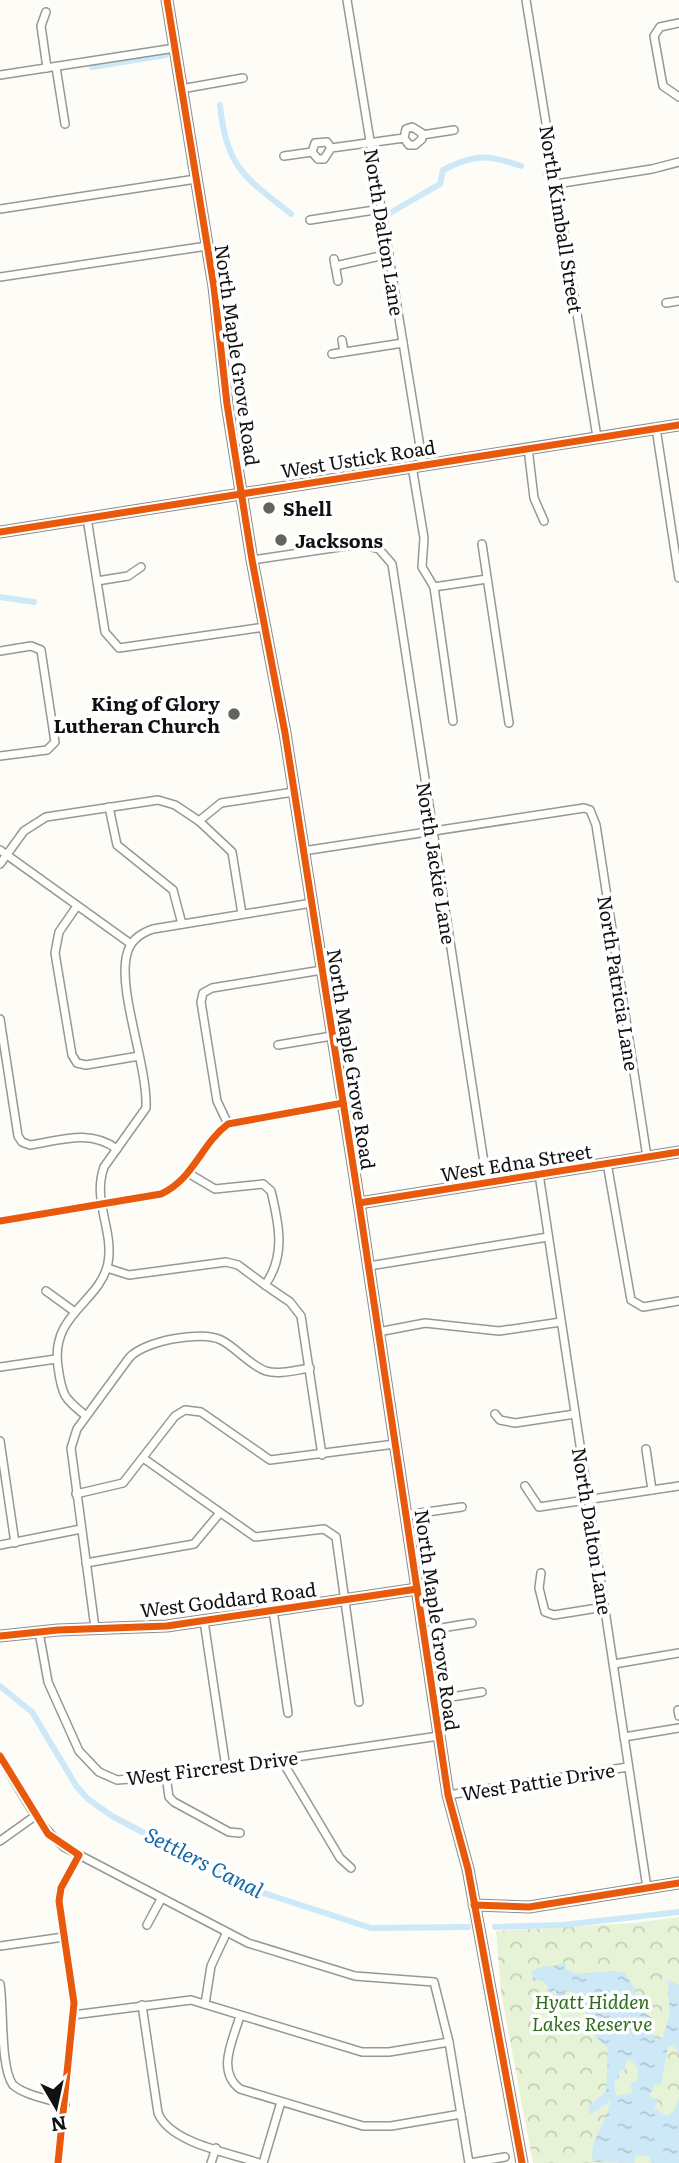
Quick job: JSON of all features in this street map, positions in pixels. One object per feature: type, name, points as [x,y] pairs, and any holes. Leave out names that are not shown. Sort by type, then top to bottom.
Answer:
[{"type":"main road","name":"North Maple Grove Road","points":[[167,0],[207,246],[241,492],[294,792],[369,1266],[448,1795],[474,1906],[522,2163]]},
{"type":"main road","name":"West Ustick Road","points":[[0,532],[679,425]]},
{"type":"main road","name":"West Edna Street","points":[[359,1203],[679,1152]]},
{"type":"main road","name":"West Goddard Road","points":[[0,1636],[95,1628],[167,1626],[417,1589]]},
{"type":"main road","points":[[474,1906],[529,1907],[679,1883]]},
{"type":"street","name":"North Dalton Lane","points":[[347,0],[423,465]]},
{"type":"street","name":"North Kimball Street","points":[[526,0],[597,437]]},
{"type":"street","points":[[46,12],[41,26],[65,124]]},
{"type":"street","points":[[679,23],[660,27],[656,31],[661,80],[669,92],[679,97]]},
{"type":"street","points":[[0,75],[175,48]]},
{"type":"street","points":[[181,89],[243,78]]},
{"type":"street","points":[[422,135],[418,128],[412,127],[406,129],[404,138],[409,145],[415,145],[422,135],[454,130]]},
{"type":"street","points":[[331,148],[404,138]]},
{"type":"street","points":[[321,141],[327,142],[331,148],[329,156],[324,159],[318,159],[312,152],[313,146],[321,141]]},
{"type":"street","points":[[284,156],[312,152]]},
{"type":"street","points":[[556,184],[652,169],[679,162]]},
{"type":"street","points":[[0,209],[196,179]]},
{"type":"street","points":[[310,220],[381,209]]},
{"type":"street","points":[[0,277],[207,246]]},
{"type":"street","points":[[338,281],[335,263],[388,254]]},
{"type":"street","points":[[666,303],[679,301]]},
{"type":"street","points":[[342,340],[344,352]]},
{"type":"street","points":[[332,354],[403,343]]},
{"type":"street","points":[[656,428],[679,578]]},
{"type":"street","points":[[528,448],[534,498],[544,521]]},
{"type":"street","points":[[412,466],[424,538],[422,567],[434,587],[453,721]]},
{"type":"street","points":[[87,518],[105,632],[111,642],[128,649],[264,627]]},
{"type":"street","name":"North Jackie Lane","points":[[252,560],[350,544],[379,549],[391,564],[487,1182]]},
{"type":"street","points":[[482,544],[509,723]]},
{"type":"street","points":[[97,581],[128,576],[141,567]]},
{"type":"street","points":[[434,587],[487,579]]},
{"type":"street","points":[[0,651],[38,648],[42,653],[54,746],[47,750],[0,756]]},
{"type":"street","points":[[199,821],[221,803],[294,792]]},
{"type":"street","points":[[0,864],[3,853],[34,822],[108,807],[165,801],[199,821],[232,852],[243,914]]},
{"type":"street","points":[[108,807],[117,845],[173,890],[182,924]]},
{"type":"street","name":"North Patricia Lane","points":[[432,831],[584,808],[590,810],[596,825],[647,1157]]},
{"type":"street","points":[[303,851],[432,831]]},
{"type":"street","points":[[3,853],[131,944]]},
{"type":"street","points":[[86,1416],[62,1395],[57,1359],[58,1337],[107,1268],[108,1253],[100,1204],[100,1178],[146,1108],[126,967],[131,944],[148,931],[312,903]]},
{"type":"street","points":[[77,906],[59,932],[55,953],[72,1055],[77,1063],[86,1065],[139,1056]]},
{"type":"street","points":[[228,1124],[217,1101],[201,1002],[203,993],[212,988],[322,970]]},
{"type":"street","points":[[0,1019],[18,1136],[22,1142],[30,1145],[83,1136],[97,1137],[117,1149]]},
{"type":"street","points":[[278,1045],[332,1036]]},
{"type":"street","points":[[0,1220],[161,1194],[175,1186],[188,1173],[214,1136],[228,1124],[343,1103]]},
{"type":"street","points":[[679,1152],[679,1158]]},
{"type":"street","points":[[607,1163],[629,1296],[634,1304],[643,1307],[679,1301]]},
{"type":"street","points":[[188,1173],[215,1189],[263,1184],[270,1188],[280,1250],[277,1266],[265,1285]]},
{"type":"street","name":"North Dalton Lane","points":[[539,1174],[647,1888]]},
{"type":"street","points":[[369,1266],[548,1237]]},
{"type":"street","points":[[107,1268],[122,1274],[135,1275],[226,1262],[238,1265],[290,1302],[301,1315],[322,1455]]},
{"type":"street","points":[[46,1291],[75,1312]]},
{"type":"street","points":[[378,1332],[425,1323],[499,1331],[561,1322]]},
{"type":"street","points":[[95,1628],[71,1448],[77,1429],[133,1353],[150,1344],[213,1337],[267,1371],[310,1368]]},
{"type":"street","points":[[0,1367],[57,1359]]},
{"type":"street","points":[[76,1494],[110,1489],[123,1483],[175,1416],[190,1409],[201,1412],[270,1460],[395,1444]]},
{"type":"street","points":[[495,1414],[500,1420],[515,1423],[575,1414]]},
{"type":"street","points":[[0,1441],[15,1543]]},
{"type":"street","points":[[646,1449],[652,1490]]},
{"type":"street","points":[[143,1458],[255,1537],[324,1529],[331,1531],[335,1537],[359,1702]]},
{"type":"street","points":[[525,1486],[539,1507],[679,1486]]},
{"type":"street","points":[[406,1515],[462,1507]]},
{"type":"street","points":[[86,1563],[194,1544],[219,1514]]},
{"type":"street","points":[[0,1545],[81,1529]]},
{"type":"street","points":[[541,1573],[538,1588],[545,1612],[554,1615],[604,1607]]},
{"type":"street","points":[[272,1610],[288,1713]]},
{"type":"street","points":[[204,1621],[226,1768]]},
{"type":"street","points":[[423,1631],[472,1623]]},
{"type":"street","name":"West Fircrest Drive","points":[[39,1632],[48,1682],[84,1759],[99,1772],[117,1780],[226,1768],[439,1736]]},
{"type":"street","points":[[614,1664],[679,1653]]},
{"type":"street","points":[[433,1700],[482,1692]]},
{"type":"street","points":[[678,1710],[679,1716]]},
{"type":"street","name":"West Pattie Drive","points":[[624,1737],[679,1728]]},
{"type":"street","points":[[0,1756],[48,1834],[79,1855],[226,1934],[355,1976],[434,1982],[449,2042],[470,2163],[505,2157]]},
{"type":"street","points":[[281,1759],[340,1858],[351,1868]]},
{"type":"street","name":"West Pattie Drive","points":[[448,1795],[628,1767]]},
{"type":"street","points":[[166,1776],[169,1797],[174,1802],[229,1832],[240,1833]]},
{"type":"street","points":[[0,1841],[35,1816]]},
{"type":"street","points":[[58,2163],[73,2015],[59,1901],[61,1888],[79,1855]]},
{"type":"street","points":[[147,1925],[161,1899]]},
{"type":"street","points":[[205,2004],[211,1966],[226,1934]]},
{"type":"street","points":[[0,1946],[64,1937]]},
{"type":"street","points":[[0,1984],[1,2062],[6,2076],[13,2085],[65,2105]]},
{"type":"street","points":[[73,2015],[182,1999],[362,2052],[389,2052],[449,2042]]},
{"type":"street","points":[[142,2005],[158,2113],[162,2125],[176,2135],[261,2163],[281,2102]]},
{"type":"street","points":[[240,2016],[227,2059],[229,2076],[240,2089],[370,2126],[461,2114]]},
{"type":"street","points":[[211,2163],[216,2148]]},
{"type":"green space","name":"Hyatt Hidden Lakes Reserve","points":[[679,1917],[679,2163],[533,2163],[501,1992],[496,1931],[635,1923]]},
{"type":"water","points":[[565,1962],[566,1969],[573,1972],[625,1973],[635,1990],[638,2008],[651,2017],[654,2039],[657,2040],[663,2038],[670,2014],[668,1980],[679,1985],[679,2054],[674,2044],[668,2047],[661,2085],[655,2084],[649,2096],[658,2101],[654,2108],[667,2116],[673,2112],[679,2099],[679,2163],[651,2163],[649,2157],[636,2155],[634,2163],[593,2162],[593,2147],[610,2101],[590,2115],[588,2106],[606,2092],[608,2048],[585,2027],[585,2023],[590,2023],[590,2020],[572,1991],[565,1990],[558,2003],[555,2003],[556,1990],[547,1993],[548,1986],[539,1979],[533,1981],[532,1971],[547,1965],[548,1968]],"holes":[[[630,2059],[638,2068],[637,2080],[630,2084],[633,2093],[616,2096],[614,2082],[619,2077],[619,2070],[625,2070],[626,2061]]]},
{"type":"waterway","points":[[92,67],[166,55]]},
{"type":"waterway","points":[[220,105],[227,143],[240,169],[291,214]]},
{"type":"waterway","points":[[390,213],[440,184],[443,170],[464,161],[490,158],[521,166]]},
{"type":"waterway","points":[[545,174],[549,173]]},
{"type":"waterway","points":[[0,597],[34,602]]},
{"type":"waterway","name":"Settlers Canal","points":[[0,1686],[32,1712],[77,1787],[88,1799],[112,1816],[248,1888],[371,1928],[468,1927]]},
{"type":"waterway","name":"Settlers Canal","points":[[495,1927],[562,1925],[679,1912]]},
{"type":"cycle path","points":[[167,0],[214,287],[227,404],[252,560],[285,733],[359,1203],[448,1795],[468,1869],[522,2163]]},
{"type":"cycle path","points":[[0,532],[679,425]]},
{"type":"cycle path","points":[[0,1221],[161,1194],[181,1180],[228,1124],[343,1103]]},
{"type":"cycle path","points":[[359,1203],[679,1152]]},
{"type":"cycle path","points":[[0,1636],[58,1630],[167,1626],[417,1589]]},
{"type":"cycle path","points":[[0,1756],[48,1834],[79,1855],[61,1888],[59,1901],[74,2003],[58,2163]]},
{"type":"cycle path","points":[[474,1905],[529,1907],[679,1883]]},
{"type":"place","name":"Shell","points":[[269,508]]},
{"type":"place","name":"Jacksons","points":[[281,540]]},
{"type":"place","name":"King of Glory Lutheran Church","points":[[234,714]]}]
